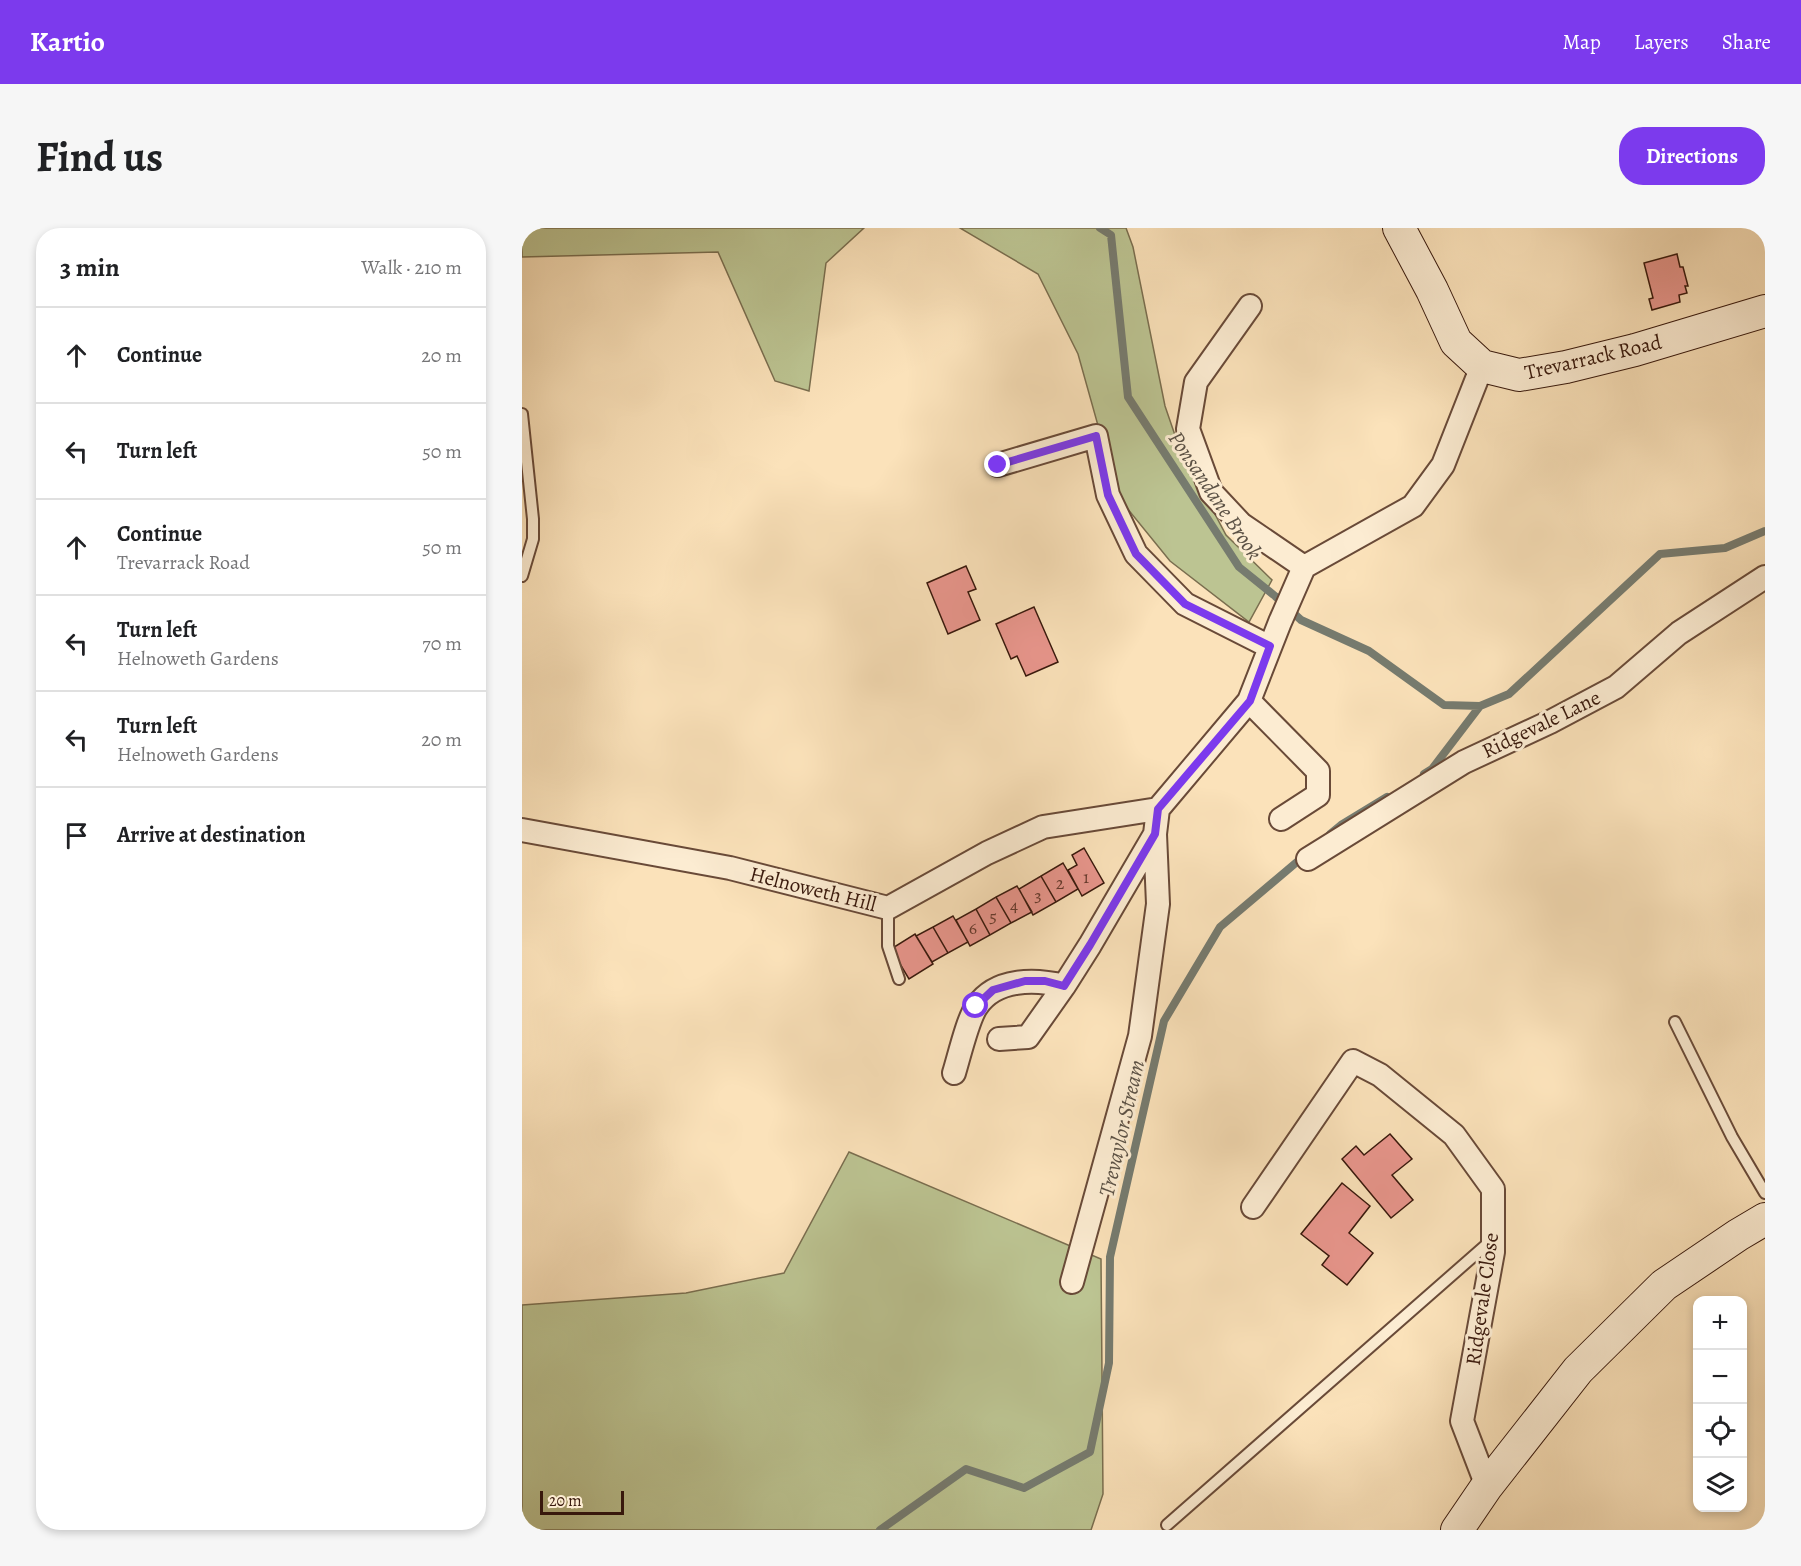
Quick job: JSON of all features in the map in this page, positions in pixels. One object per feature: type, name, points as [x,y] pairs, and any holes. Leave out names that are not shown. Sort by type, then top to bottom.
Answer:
[{"type":"main road","points":[[1399,228],[1456,342],[1482,366]]},
{"type":"main road","name":"Trevarrack Road","points":[[1482,366],[1519,375],[1566,367],[1635,350],[1765,311]]},
{"type":"main road","points":[[1457,1530],[1486,1486],[1578,1370],[1664,1285],[1737,1235],[1765,1220]]},
{"type":"street","points":[[1250,306],[1196,382],[1188,429],[1211,492],[1241,524],[1301,573]]},
{"type":"street","points":[[1072,1282],[1140,1036],[1158,904],[1155,834],[1158,809],[1250,701],[1301,573],[1413,506],[1443,465],[1482,366]]},
{"type":"street","points":[[998,465],[1096,436],[1108,495],[1136,554],[1185,604],[1270,646]]},
{"type":"street","name":"Ridgevale Lane","points":[[1308,859],[1464,762],[1550,722],[1616,687],[1679,633],[1765,577]]},
{"type":"street","points":[[1250,701],[1318,771],[1318,795],[1281,819]]},
{"type":"street","name":"Helnoweth Hill","points":[[522,830],[730,868],[888,908],[987,853],[1043,827],[1158,809]]},
{"type":"street","points":[[999,1039],[1028,1037],[1090,945],[1155,834]]},
{"type":"street","points":[[954,1073],[976,1006],[993,990],[1025,981],[1045,981],[1064,986]]},
{"type":"street","name":"Ridgevale Close","points":[[1253,1207],[1353,1061],[1380,1075],[1454,1135],[1493,1189],[1493,1252],[1462,1420],[1486,1486]]},
{"type":"lane","points":[[522,414],[533,539],[522,576]]},
{"type":"lane","points":[[888,908],[888,946],[899,979]]},
{"type":"lane","points":[[1675,1022],[1732,1137],[1765,1192]]},
{"type":"lane","points":[[1167,1525],[1493,1239]]},
{"type":"green space","points":[[522,228],[864,228],[826,263],[809,391],[775,381],[718,252],[522,257]]},
{"type":"green space","points":[[960,228],[1126,228],[1133,247],[1165,406],[1178,444],[1226,535],[1272,580],[1249,622],[1170,561],[1118,497],[1078,354],[1038,274]]},
{"type":"green space","points":[[849,1152],[1101,1259],[1103,1494],[1091,1530],[522,1530],[522,1305],[686,1293],[784,1273]]},
{"type":"building","points":[[1677,254],[1688,286],[1685,286],[1687,293],[1679,295],[1680,302],[1652,310],[1649,299],[1653,298],[1644,263]]},
{"type":"building","points":[[966,566],[976,589],[968,592],[980,620],[948,634],[927,583]]},
{"type":"building","points":[[1034,607],[1058,662],[1026,676],[1017,656],[1011,659],[996,624]]},
{"type":"building","points":[[1084,848],[1104,883],[1082,896],[1068,870],[1077,865],[1072,855]]},
{"type":"building","points":[[1063,863],[1078,889],[1056,902],[1041,876]]},
{"type":"building","points":[[1041,876],[1056,902],[1033,915],[1019,889]]},
{"type":"building","points":[[1017,886],[1032,912],[1011,923],[996,897]]},
{"type":"building","points":[[996,897],[1011,923],[990,935],[976,909]]},
{"type":"building","points":[[976,909],[990,935],[970,946],[956,920]]},
{"type":"building","points":[[953,916],[968,942],[948,953],[933,927]]},
{"type":"building","points":[[933,927],[948,953],[932,962],[916,936]]},
{"type":"building","points":[[915,934],[933,964],[909,979],[891,949]]},
{"type":"building","points":[[1390,1134],[1412,1159],[1392,1175],[1413,1200],[1391,1218],[1342,1159],[1356,1146],[1364,1155]]},
{"type":"building","points":[[1342,1183],[1370,1206],[1349,1233],[1373,1253],[1347,1285],[1322,1265],[1329,1256],[1301,1234]]},
{"type":"waterway","name":"Ponsandane Brook","points":[[1100,228],[1111,235],[1128,397],[1239,567],[1301,620],[1369,651],[1444,705],[1480,706],[1509,694],[1660,554],[1725,548],[1765,531]]},
{"type":"waterway","name":"Trevaylor Stream","points":[[1424,774],[1432,769],[1480,706]]},
{"type":"waterway","name":"Trevaylor Stream","points":[[1330,834],[1387,797]]},
{"type":"waterway","name":"Trevaylor Stream","points":[[880,1530],[966,1469],[1024,1488],[1090,1452],[1109,1363],[1110,1257],[1164,1021],[1220,927],[1304,856]]},
{"type":"route","points":[[976,1006],[993,990],[1025,981],[1045,981],[1064,986],[1155,834],[1158,809],[1250,701],[1270,646],[1185,604],[1136,554],[1108,495],[1096,436],[998,465]]}]
